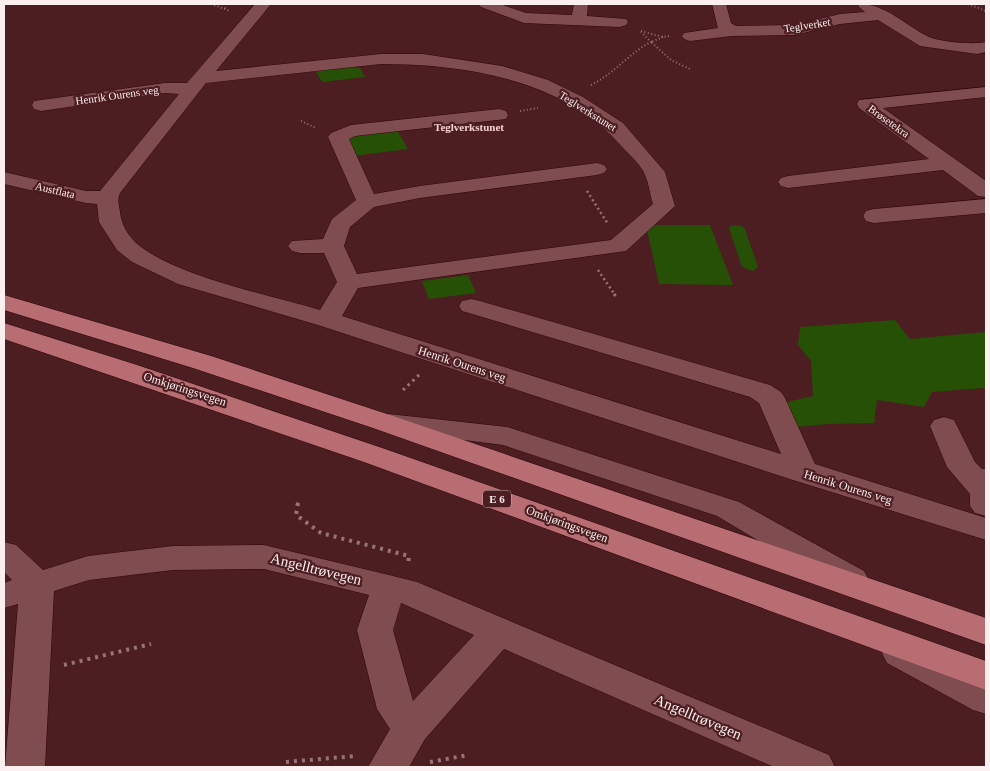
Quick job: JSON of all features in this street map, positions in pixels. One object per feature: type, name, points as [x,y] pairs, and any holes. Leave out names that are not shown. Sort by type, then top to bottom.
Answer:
[{"type":"highway","points":[[4,302],[202,362],[383,422]]},
{"type":"highway","name":"Omkjøringsvegen","points":[[4,331],[172,384],[356,448],[986,676]]},
{"type":"highway","points":[[875,593],[986,632]]},
{"type":"street","points":[[108,198],[118,181],[263,4]]},
{"type":"street","points":[[486,4],[524,18],[580,12],[620,22]]},
{"type":"street","points":[[719,4],[724,25],[732,32]]},
{"type":"street","points":[[863,4],[926,42],[977,49],[986,47]]},
{"type":"street","name":"Teglverket","points":[[690,36],[732,32],[795,30],[840,20],[881,15]]},
{"type":"street","name":"Teglverkstunet","points":[[197,83],[302,66],[380,59],[423,59],[496,70],[542,84],[616,127],[645,163],[655,172],[664,206],[618,246],[350,282]]},
{"type":"street","name":"Henrik Ourens veg","points":[[41,105],[197,83]]},
{"type":"street","name":"Brøsetekra","points":[[983,94],[866,104],[986,192]]},
{"type":"street","points":[[368,202],[338,137],[351,131],[499,114]]},
{"type":"street","points":[[788,182],[947,164]]},
{"type":"street","points":[[327,320],[350,282],[332,246],[340,224],[368,202],[420,192],[597,169]]},
{"type":"street","name":"Austflata","points":[[4,178],[77,195],[108,198]]},
{"type":"street","name":"Henrik Ourens veg","points":[[108,198],[110,222],[125,245],[140,257],[187,279],[327,320],[804,473],[986,529]]},
{"type":"street","points":[[874,216],[986,206]]},
{"type":"street","points":[[300,246],[332,246]]},
{"type":"street","points":[[471,306],[760,391],[771,398],[804,473]]},
{"type":"street","points":[[383,422],[507,436],[728,509],[875,593]]},
{"type":"street","points":[[944,426],[962,467],[982,488]]},
{"type":"street","points":[[4,553],[37,584],[24,767]]},
{"type":"street","name":"Angelltrøvegen","points":[[4,596],[88,568],[173,558],[264,557],[397,589],[815,767]]},
{"type":"street","points":[[397,589],[375,630],[396,709],[411,728]]},
{"type":"street","points":[[855,629],[986,699]]},
{"type":"street","points":[[388,767],[411,728],[498,632]]},
{"type":"path","points":[[225,4],[225,10]]},
{"type":"path","points":[[968,4],[986,11]]},
{"type":"path","points":[[638,30],[663,36],[690,36]]},
{"type":"path","points":[[561,94],[583,88],[610,76],[640,47],[663,36]]},
{"type":"path","points":[[651,42],[671,60],[690,69]]},
{"type":"path","points":[[575,172],[614,234],[613,240],[606,247]]},
{"type":"path","points":[[585,250],[617,298]]},
{"type":"path","points":[[298,501],[296,515],[321,533],[409,556],[397,589]]},
{"type":"path","points":[[31,673],[151,644]]},
{"type":"green space","points":[[346,67],[360,68],[365,77],[322,82],[315,70]]},
{"type":"green space","points":[[396,128],[408,149],[353,156],[345,139],[356,132]]},
{"type":"green space","points":[[646,225],[710,225],[733,285],[659,284]]},
{"type":"green space","points":[[731,225],[742,226],[745,229],[758,267],[753,271],[742,267],[729,228]]},
{"type":"green space","points":[[468,275],[476,293],[429,299],[422,281]]},
{"type":"green space","points":[[895,320],[910,339],[986,332],[986,390],[983,388],[932,392],[924,407],[877,400],[874,423],[796,427],[787,402],[813,396],[811,361],[798,345],[800,327]]},
{"type":"district","name":"Teglverkstunet","points":[[469,127]]}]
